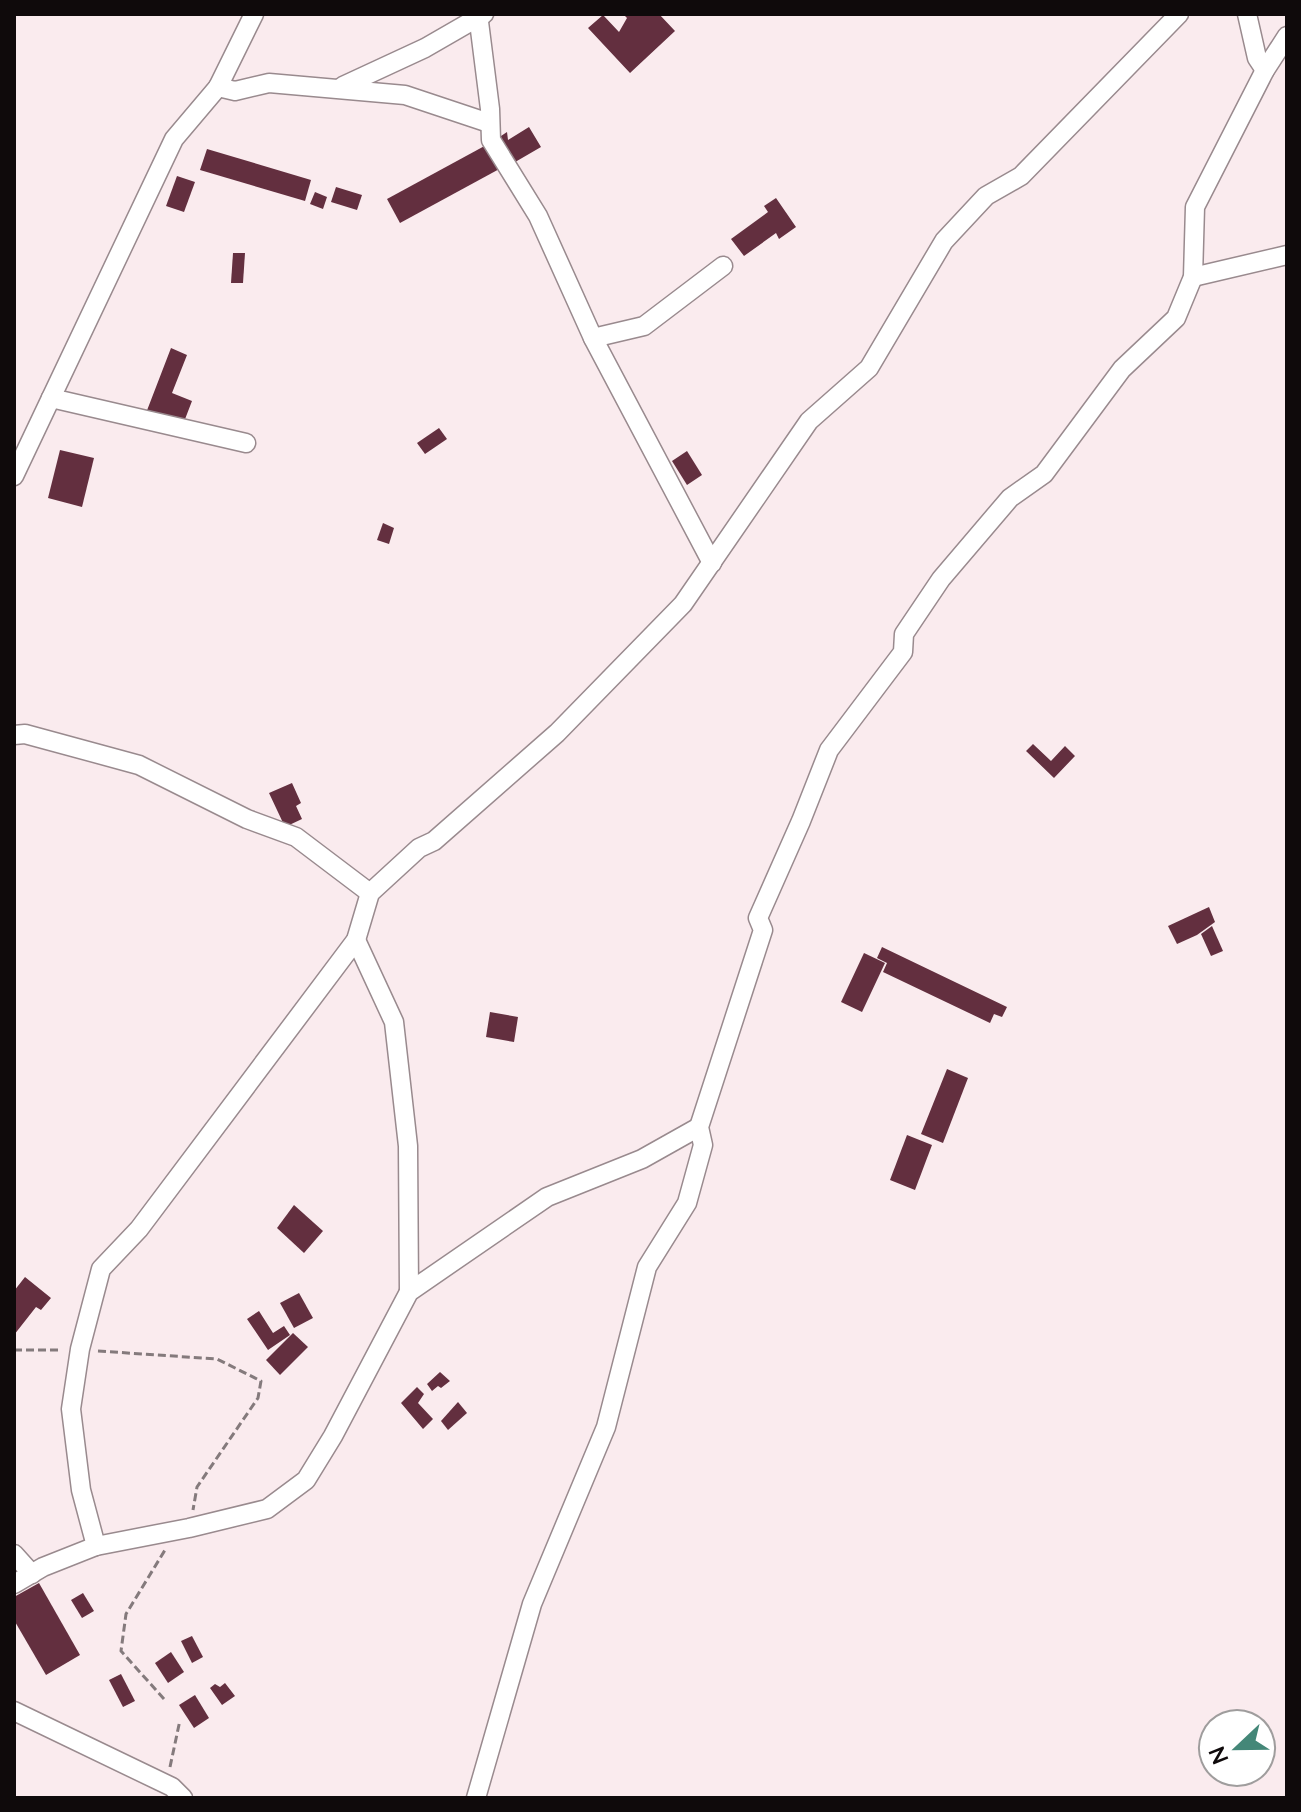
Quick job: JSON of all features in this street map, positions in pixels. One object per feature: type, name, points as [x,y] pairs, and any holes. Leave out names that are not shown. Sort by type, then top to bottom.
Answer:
[{"type":"street","points":[[14,476],[174,139],[218,87],[254,14]]},
{"type":"street","points":[[96,1546],[81,1490],[71,1409],[80,1349],[101,1269],[139,1229],[356,940],[370,893],[557,733],[683,604],[809,421],[869,368],[944,241],[986,196],[1021,176],[1179,14]]},
{"type":"street","points":[[1247,14],[1257,58],[1265,70]]},
{"type":"street","points":[[341,87],[425,48],[480,15],[491,140],[538,216],[593,338],[712,563]]},
{"type":"street","points":[[476,1798],[532,1604],[606,1427],[647,1267],[687,1203],[703,1145],[699,1127],[763,930],[758,918],[829,750],[903,652],[904,634],[941,579],[1010,498],[1044,474],[1122,369],[1176,318],[1193,277],[1195,207],[1265,70],[1287,36]]},
{"type":"street","points":[[218,87],[235,91],[269,83],[405,95],[489,123]]},
{"type":"street","points":[[1193,277],[1287,255]]},
{"type":"street","points":[[593,338],[644,326],[723,266]]},
{"type":"street","points":[[51,398],[246,443]]},
{"type":"street","points":[[14,735],[25,734],[139,765],[247,819],[296,837],[370,893]]},
{"type":"street","points":[[356,940],[394,1022],[408,1146],[409,1292]]},
{"type":"street","points":[[14,1584],[96,1546],[267,1509],[306,1480],[333,1436],[409,1292],[547,1197],[642,1159],[699,1127]]},
{"type":"street","points":[[14,1554],[32,1574]]},
{"type":"street","points":[[14,1711],[178,1792]]},
{"type":"path","points":[[14,1350],[80,1349],[217,1359],[261,1381],[258,1398],[197,1487],[189,1528]]},
{"type":"path","points":[[164,1699],[121,1651],[126,1614],[167,1547]]},
{"type":"path","points":[[178,1792],[169,1763],[180,1720]]},
{"type":"building","points":[[623,14],[659,14],[675,31],[630,73],[588,28],[603,15],[619,32],[627,18]]},
{"type":"building","points":[[529,127],[541,147],[510,165],[495,140],[507,132],[508,140]]},
{"type":"building","points":[[490,143],[503,167],[400,223],[387,199]]},
{"type":"building","points":[[207,149],[311,180],[305,201],[200,170]]},
{"type":"building","points":[[177,176],[195,182],[184,212],[166,206]]},
{"type":"building","points":[[336,187],[362,195],[357,210],[331,202]]},
{"type":"building","points":[[315,192],[327,197],[323,209],[310,204]]},
{"type":"building","points":[[776,198],[796,227],[779,239],[776,233],[744,256],[731,239],[768,212],[764,206]]},
{"type":"building","points":[[233,253],[245,253],[243,283],[231,283]]},
{"type":"building","points":[[171,348],[187,355],[172,393],[192,401],[182,427],[146,413]]},
{"type":"building","points":[[439,428],[447,439],[425,454],[417,443]]},
{"type":"building","points":[[60,450],[94,458],[82,507],[48,498]]},
{"type":"building","points":[[687,451],[702,475],[687,485],[672,461]]},
{"type":"building","points":[[383,523],[394,528],[389,544],[377,540]]},
{"type":"building","points":[[1033,744],[1051,761],[1065,746],[1075,756],[1054,778],[1026,751]]},
{"type":"building","points":[[292,783],[301,803],[296,806],[302,819],[285,827],[269,793]]},
{"type":"building","points":[[1209,907],[1215,922],[1177,944],[1168,926]]},
{"type":"building","points":[[1212,926],[1223,951],[1211,956],[1201,934]]},
{"type":"building","points":[[882,947],[1007,1007],[1002,1017],[994,1014],[990,1023],[883,972],[887,963],[877,958]]},
{"type":"building","points":[[864,953],[885,963],[862,1012],[841,1002]]},
{"type":"building","points":[[490,1012],[518,1017],[514,1042],[486,1037]]},
{"type":"building","points":[[947,1069],[968,1078],[943,1143],[921,1134]]},
{"type":"building","points":[[907,1135],[932,1145],[915,1190],[890,1180]]},
{"type":"building","points":[[294,1205],[323,1231],[304,1253],[277,1228]]},
{"type":"building","points":[[25,1277],[51,1298],[41,1310],[36,1307],[14,1335],[14,1291]]},
{"type":"building","points":[[299,1293],[313,1318],[294,1328],[280,1303]]},
{"type":"building","points":[[259,1311],[273,1333],[284,1326],[290,1335],[268,1350],[247,1319]]},
{"type":"building","points":[[293,1333],[308,1347],[280,1375],[266,1360]]},
{"type":"building","points":[[440,1372],[450,1381],[432,1391],[427,1384]]},
{"type":"building","points":[[417,1387],[424,1394],[418,1403],[433,1419],[423,1429],[401,1403]]},
{"type":"building","points":[[458,1402],[467,1413],[448,1430],[441,1421]]},
{"type":"building","points":[[39,1583],[80,1655],[46,1675],[14,1620],[14,1597]]},
{"type":"building","points":[[83,1593],[94,1611],[82,1618],[71,1600]]},
{"type":"building","points":[[192,1636],[203,1657],[192,1663],[181,1641]]},
{"type":"building","points":[[171,1652],[184,1672],[168,1683],[155,1663]]},
{"type":"building","points":[[121,1674],[135,1701],[123,1707],[109,1680]]},
{"type":"building","points":[[225,1683],[235,1696],[222,1705],[210,1688]]},
{"type":"building","points":[[195,1695],[209,1718],[194,1728],[179,1705]]}]
